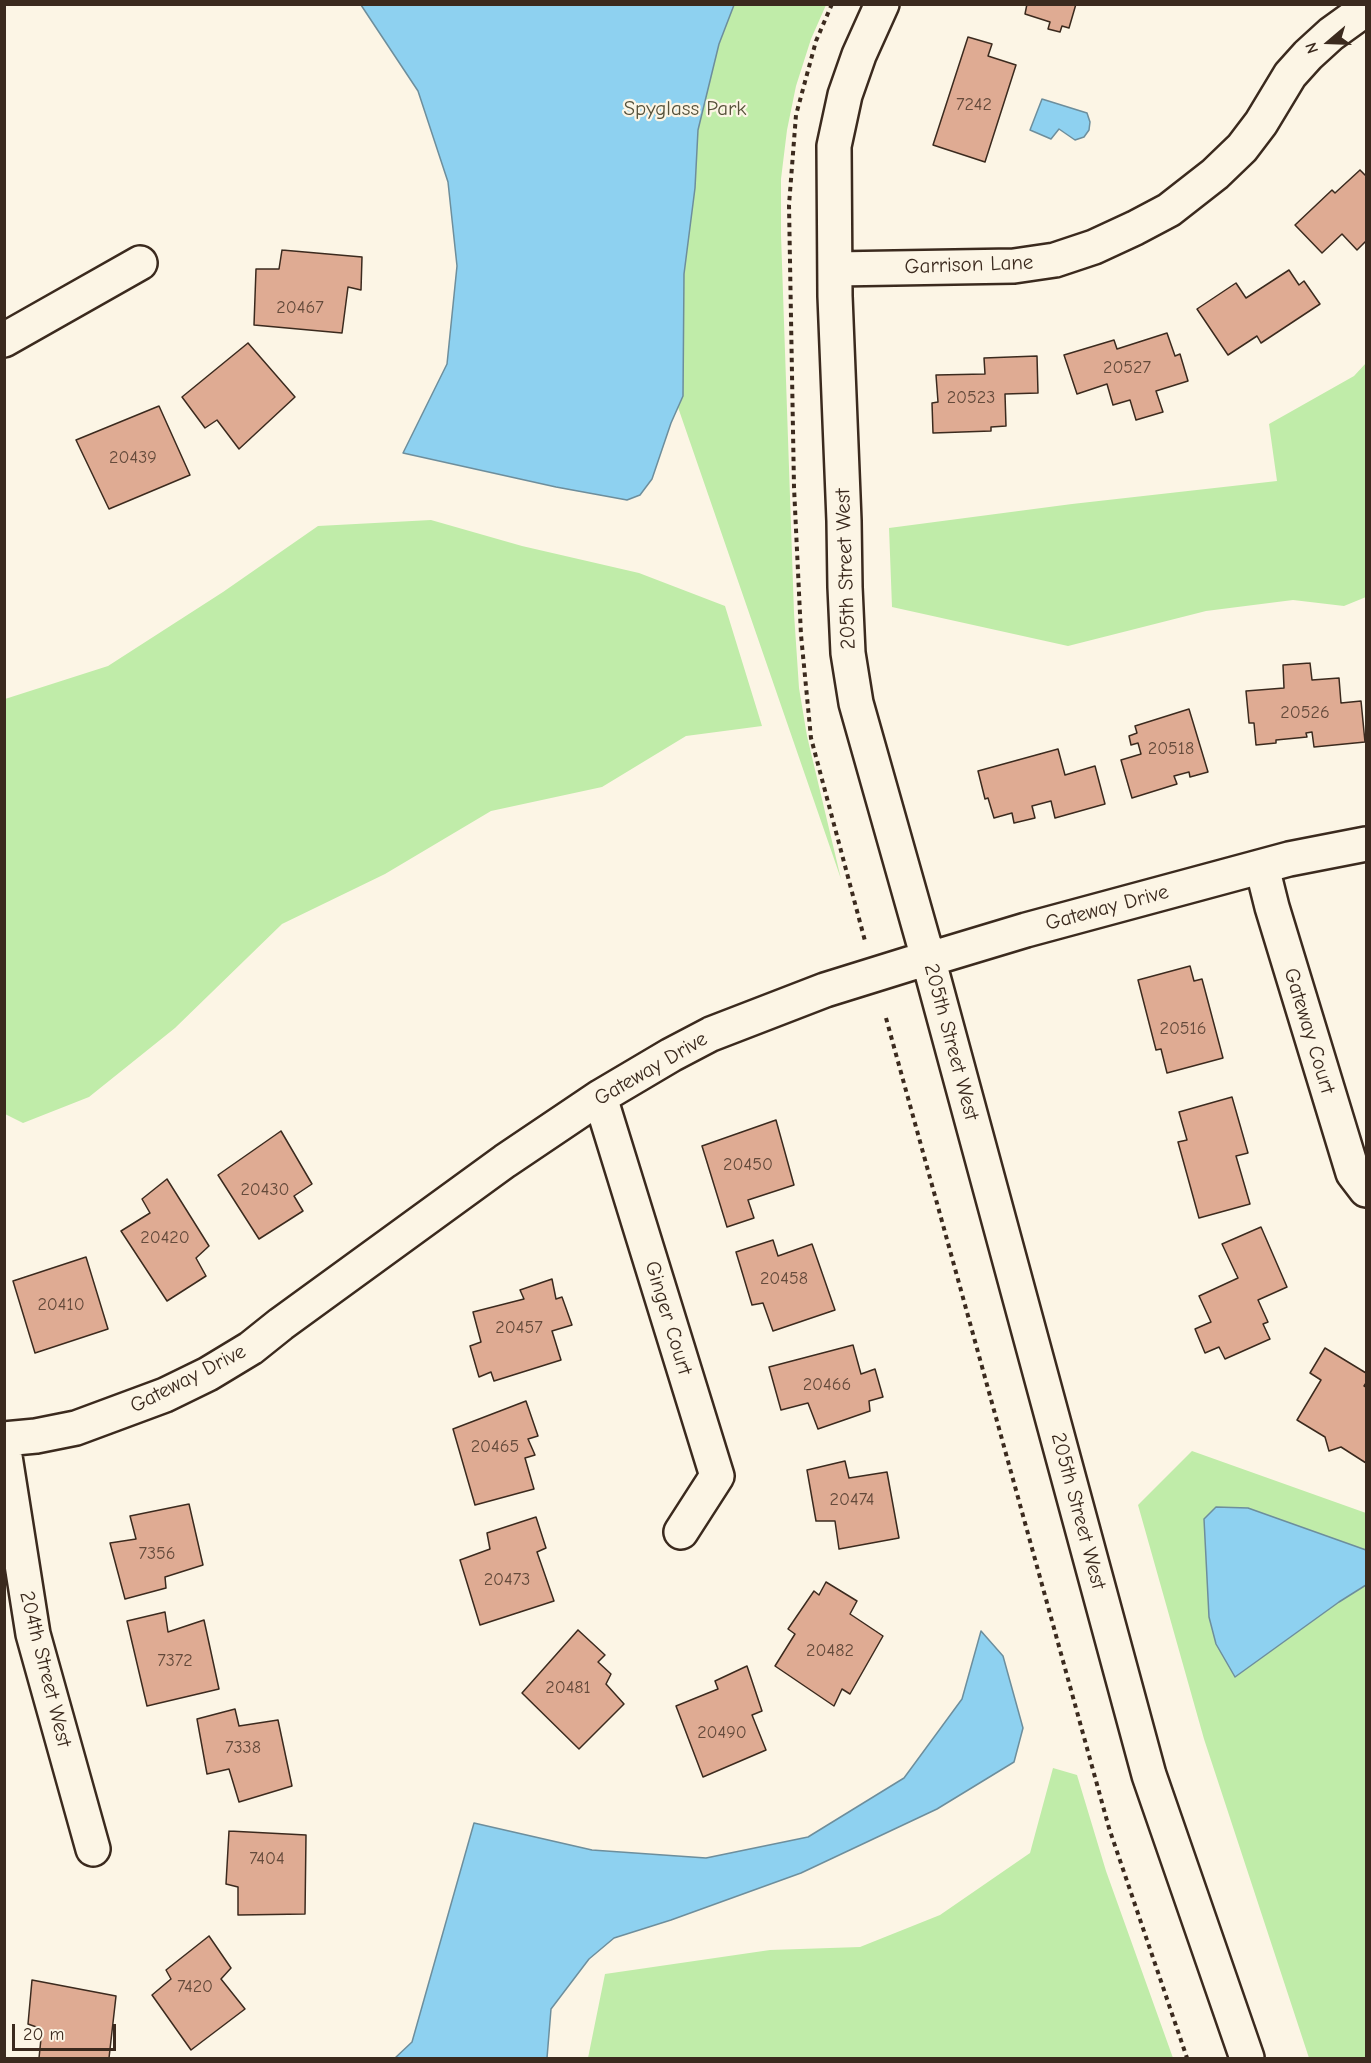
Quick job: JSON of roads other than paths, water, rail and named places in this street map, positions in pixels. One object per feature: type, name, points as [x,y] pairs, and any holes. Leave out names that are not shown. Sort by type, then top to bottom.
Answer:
[{"type":"street","name":"205th Street West","points":[[882,4],[849,85],[834,146],[835,269],[848,653],[856,703],[928,958],[1149,1774],[1247,2058]]},
{"type":"street","name":"Garrison Lane","points":[[835,269],[1014,266],[1065,257],[1094,247],[1135,228],[1169,210],[1215,174],[1242,148],[1261,123],[1290,75],[1308,55],[1331,34],[1366,11]]},
{"type":"street","points":[[4,339],[141,263]]},
{"type":"street","name":"Gateway Drive","points":[[4,1439],[36,1436],[76,1428],[165,1395],[214,1371],[251,1348],[497,1168],[600,1097],[711,1034],[825,990],[928,958],[943,956],[1026,930],[1308,855],[1366,844]]},
{"type":"street","name":"Gateway Court","points":[[1262,867],[1353,1173],[1366,1190]]},
{"type":"street","name":"Ginger Court","points":[[600,1097],[717,1476],[681,1532]]},
{"type":"street","name":"204th Street West","points":[[4,1450],[33,1634],[93,1849]]},
{"type":"water","points":[[361,5],[734,5],[719,44],[698,130],[695,188],[684,274],[683,396],[652,479],[640,495],[627,500],[556,487],[403,453],[447,364],[457,266],[448,182],[418,91]]},
{"type":"water","points":[[1042,99],[1087,113],[1090,122],[1089,130],[1084,137],[1075,140],[1059,129],[1051,139],[1030,130]]},
{"type":"water","points":[[1216,1507],[1248,1508],[1366,1550],[1366,1585],[1235,1677],[1216,1644],[1209,1617],[1204,1519]]},
{"type":"water","points":[[981,1631],[1003,1656],[1023,1728],[1014,1762],[937,1809],[801,1873],[614,1938],[589,1959],[551,2009],[547,2058],[395,2058],[412,2042],[474,1823],[592,1850],[706,1858],[808,1837],[904,1778],[962,1699]]},
{"type":"park label","name":"Spyglass Park","points":[[685,109]]}]
